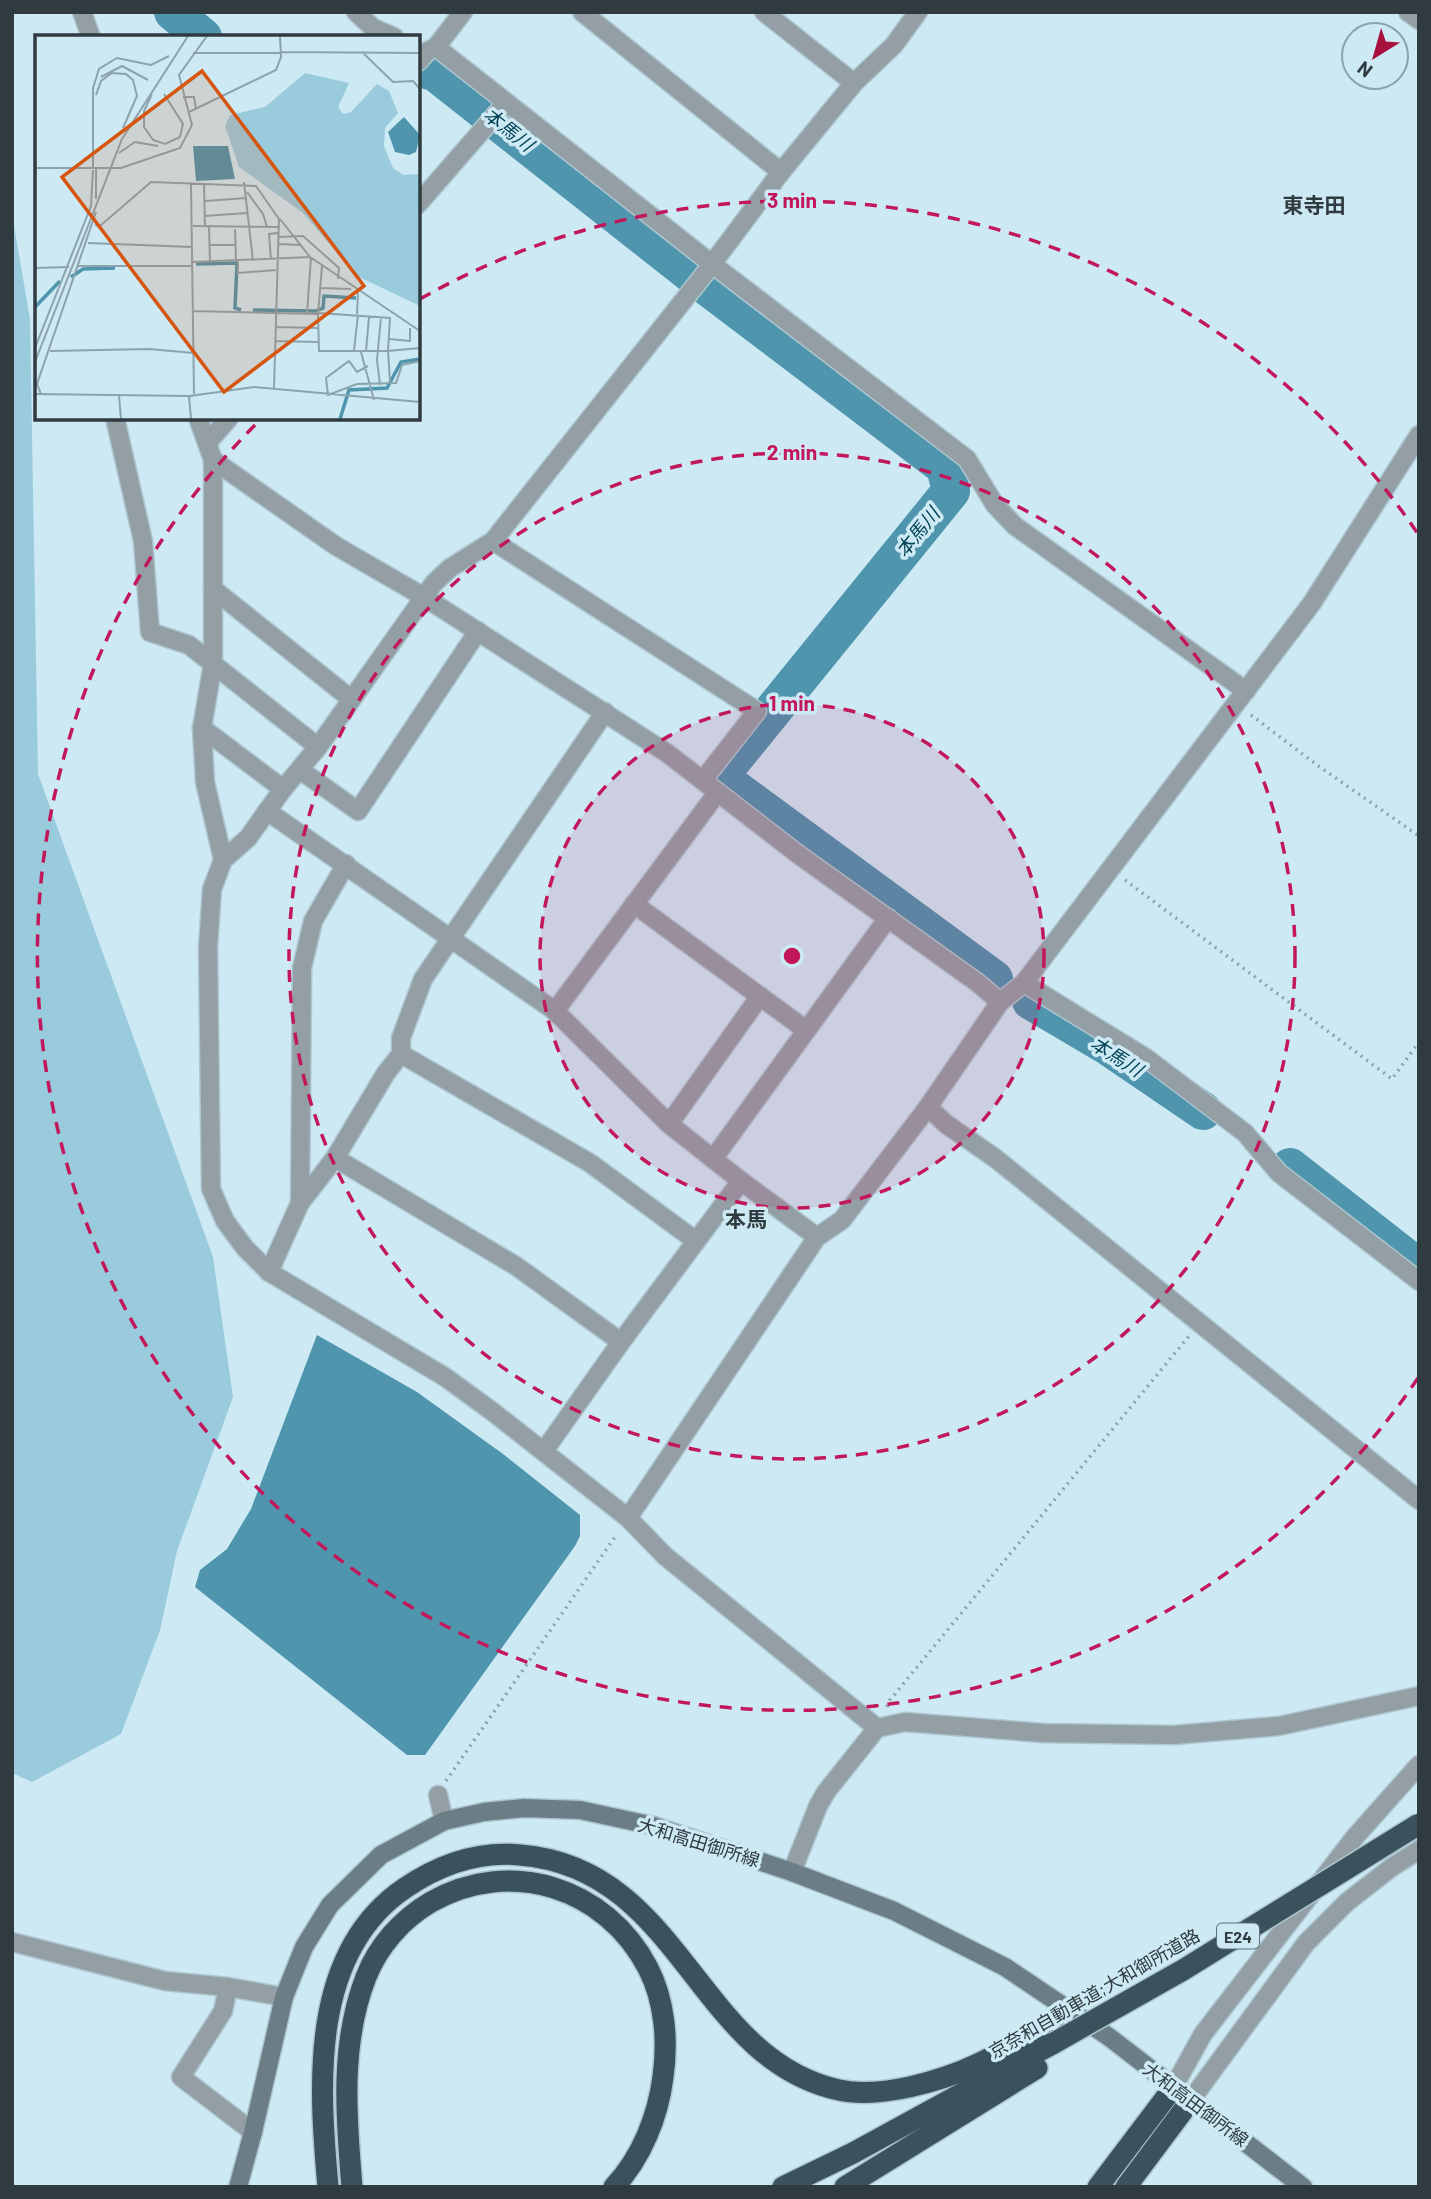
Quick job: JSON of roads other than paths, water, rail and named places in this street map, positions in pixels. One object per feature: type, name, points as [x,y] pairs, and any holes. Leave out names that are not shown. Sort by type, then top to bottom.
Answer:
[{"type":"highway","name":"京奈和自動車道;大和御所道路","points":[[783,2187],[1058,2048],[1083,2027],[1183,1970],[1419,1824]]},
{"type":"highway","points":[[328,2187],[323,2106],[324,2045],[335,1986],[346,1958],[360,1933],[378,1910],[401,1891],[425,1874],[452,1863],[479,1857],[510,1854],[540,1857],[593,1875],[614,1889],[658,1929],[746,2037],[789,2070],[813,2082],[840,2090],[865,2092],[899,2089],[979,2063],[1036,2032],[1083,2027]]},
{"type":"highway","points":[[352,2187],[347,2073],[350,2035],[366,1976],[379,1951],[417,1910],[468,1885],[493,1881],[532,1883],[571,1894],[618,1926],[649,1969],[659,1997],[664,2025],[666,2058],[661,2091],[653,2122],[638,2155],[614,2187]]},
{"type":"highway","points":[[845,2187],[1183,1970]]},
{"type":"highway","points":[[1098,2187],[1173,2088]]},
{"type":"highway","points":[[1126,2187],[1191,2100]]},
{"type":"main road","name":"大和高田御所線","points":[[238,2187],[284,1997],[304,1947],[330,1905],[381,1855],[444,1821],[484,1812],[524,1808],[580,1810],[654,1826],[792,1872],[894,1911],[1005,1967],[1109,2037],[1303,2187]]},
{"type":"street","points":[[82,12],[90,35]]},
{"type":"street","points":[[356,12],[373,28],[389,35]]},
{"type":"street","points":[[463,12],[424,53],[502,108],[709,268],[967,459],[995,505],[1015,526],[1241,697]]},
{"type":"street","points":[[582,12],[781,172]]},
{"type":"street","points":[[764,12],[854,83]]},
{"type":"street","points":[[877,1728],[665,1556],[628,1518],[544,1451],[445,1377],[269,1272],[245,1248],[225,1221],[211,1189],[208,947],[212,889],[223,860],[248,838],[318,747],[433,583],[450,568],[493,541],[709,268],[781,172],[854,83],[894,45],[918,12]]},
{"type":"street","points":[[1408,12],[1419,20]]},
{"type":"street","points":[[420,202],[502,108]]},
{"type":"street","points":[[115,420],[143,541],[150,632],[189,645],[318,747]]},
{"type":"street","points":[[199,420],[210,451],[214,589],[213,663],[202,728],[205,782],[223,860]]},
{"type":"street","points":[[210,451],[228,420]]},
{"type":"street","points":[[628,1518],[817,1237],[842,1220],[1012,992],[1312,603],[1419,435]]},
{"type":"street","points":[[210,451],[337,546],[424,597],[667,753],[717,793],[978,983],[1012,992],[1146,1058],[1234,1124],[1279,1172],[1419,1281]]},
{"type":"street","points":[[493,541],[757,710],[703,780]]},
{"type":"street","points":[[214,589],[351,699]]},
{"type":"street","points":[[300,770],[358,811],[478,631]]},
{"type":"street","points":[[269,1272],[300,1203],[335,1158],[386,1073],[401,1054],[401,1038],[423,979],[605,712]]},
{"type":"street","points":[[202,728],[284,789]]},
{"type":"street","points":[[555,1011],[717,793]]},
{"type":"street","points":[[267,811],[555,1011],[669,1124],[817,1237]]},
{"type":"street","points":[[300,1203],[302,968],[313,921],[346,864]]},
{"type":"street","points":[[634,904],[806,1030]]},
{"type":"street","points":[[713,1158],[888,918]]},
{"type":"street","points":[[669,1124],[760,996]]},
{"type":"street","points":[[401,1054],[590,1163],[696,1241]]},
{"type":"street","points":[[928,1107],[946,1124],[995,1158],[1200,1322],[1419,1500]]},
{"type":"street","points":[[335,1158],[516,1266],[621,1342]]},
{"type":"street","points":[[544,1451],[741,1181]]},
{"type":"street","points":[[792,1872],[822,1799],[877,1728],[905,1722],[1043,1733],[1174,1735],[1279,1726],[1419,1696]]},
{"type":"street","points":[[1173,2088],[1203,2034],[1355,1838],[1419,1765]]},
{"type":"street","points":[[438,1795],[444,1821]]},
{"type":"street","points":[[1191,2100],[1306,1943],[1347,1902],[1419,1850]]},
{"type":"street","points":[[12,1942],[164,1981],[228,1987],[284,1997]]},
{"type":"street","points":[[228,1987],[223,2011],[181,2077],[253,2132]]},
{"type":"waterway","name":"本馬川","points":[[173,12],[201,35]]},
{"type":"waterway","name":"本馬川","points":[[420,68],[436,73],[709,288],[945,467],[951,491],[719,777],[994,979]]},
{"type":"waterway","name":"本馬川","points":[[1031,1001],[1109,1047],[1203,1111]]},
{"type":"waterway","name":"本馬川","points":[[1290,1167],[1419,1268]]},
{"type":"district","name":"東寺田","points":[[1314,204]]},
{"type":"district","name":"本馬","points":[[746,1218]]}]
